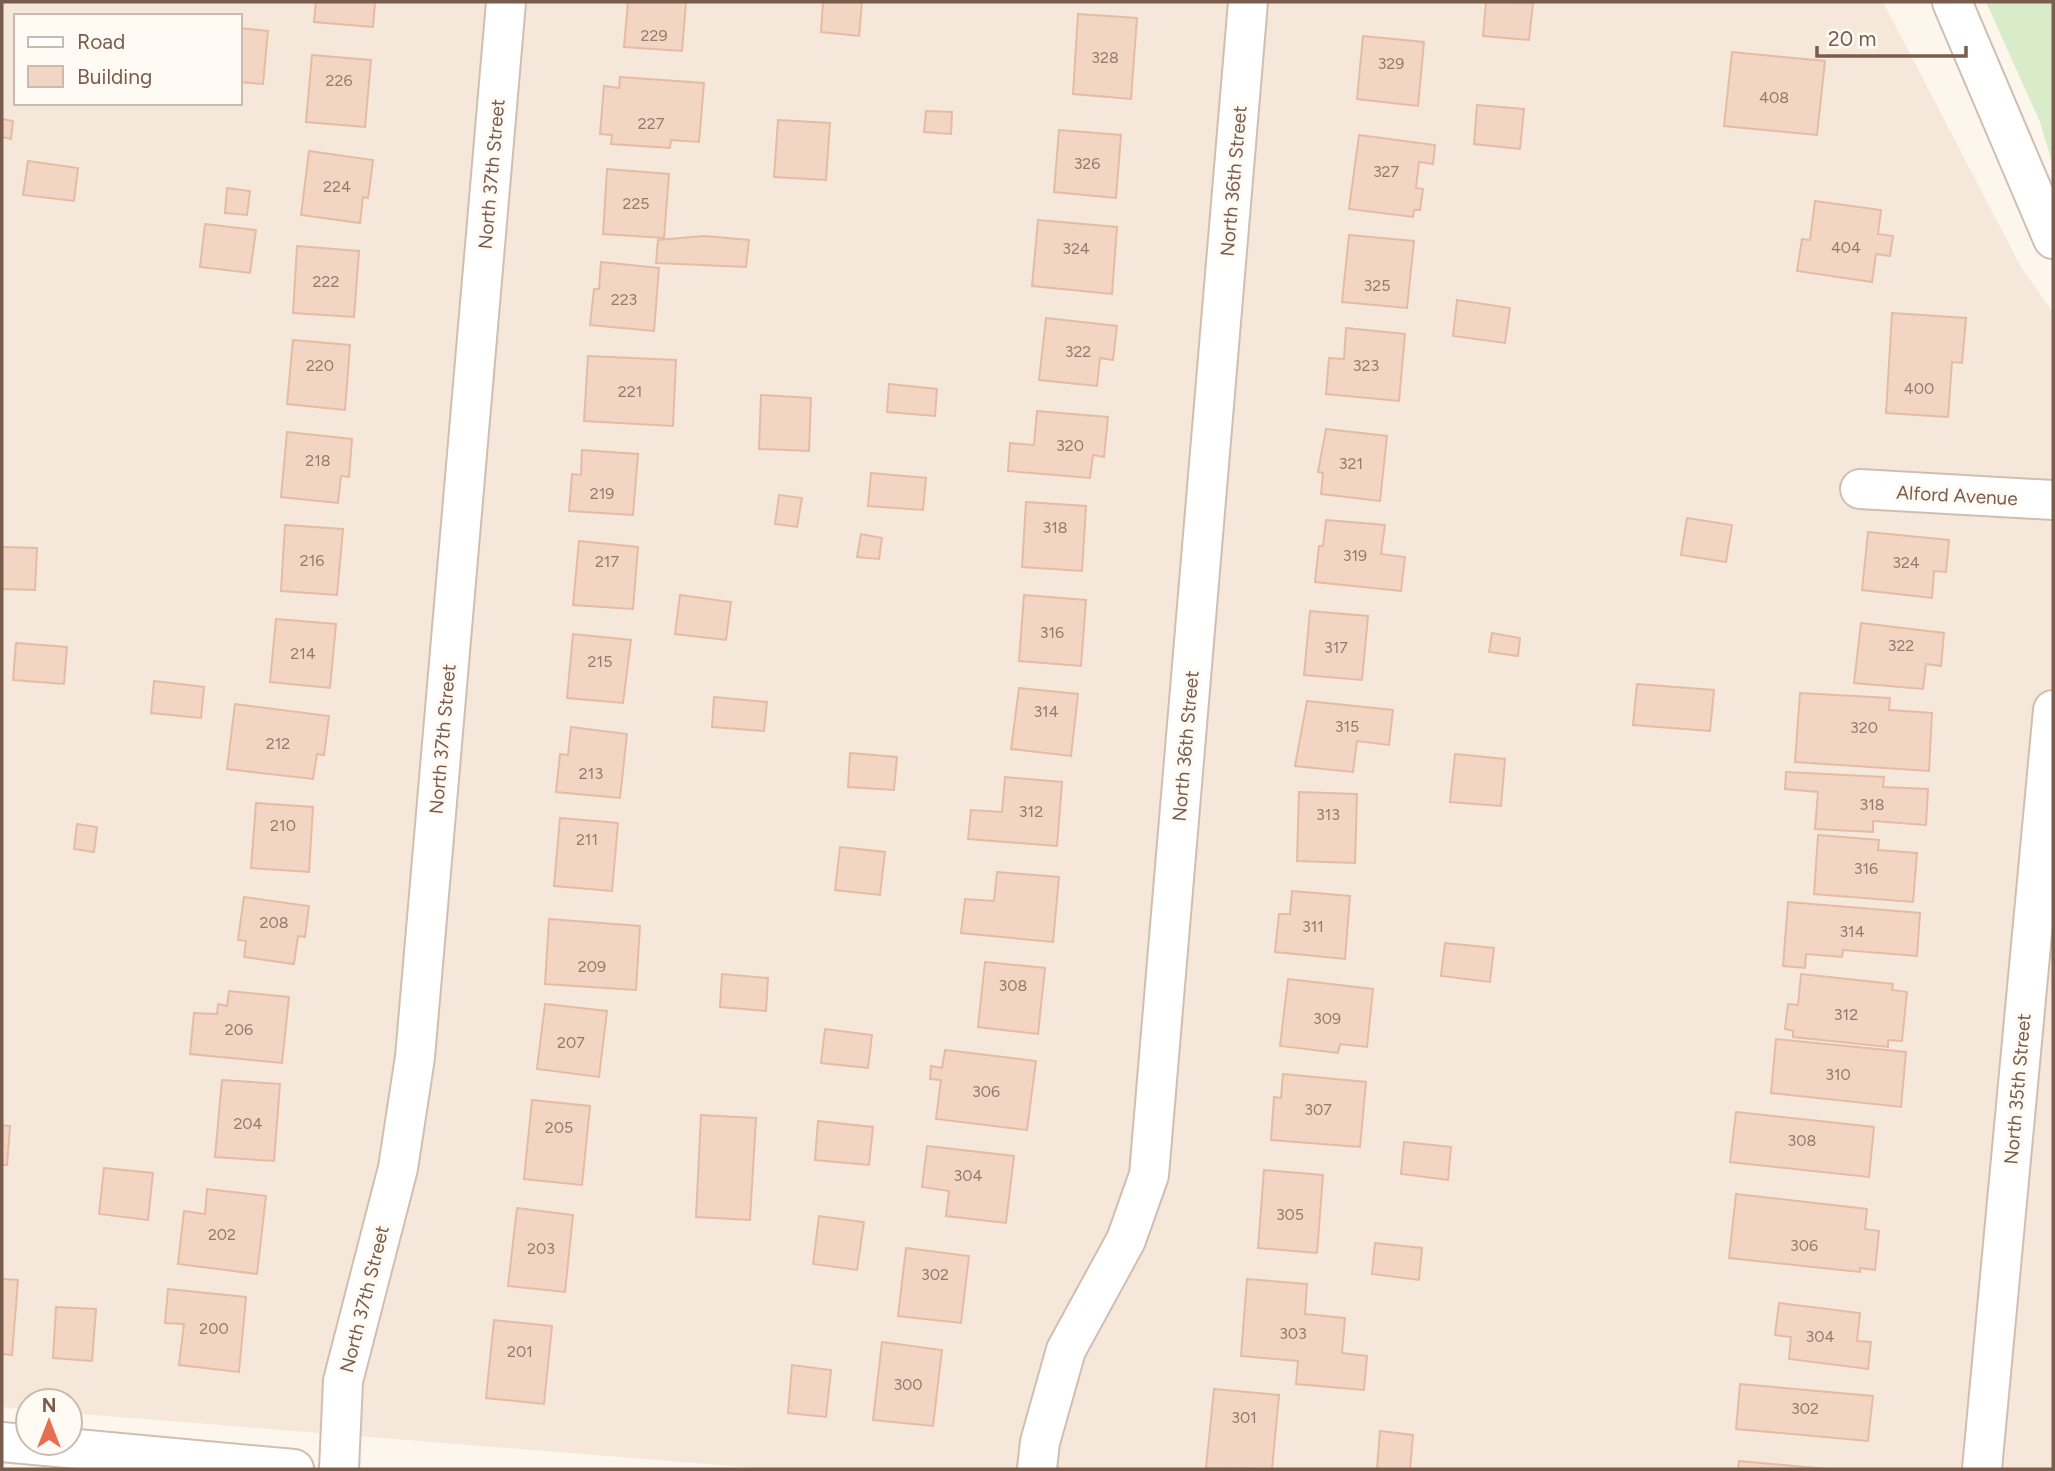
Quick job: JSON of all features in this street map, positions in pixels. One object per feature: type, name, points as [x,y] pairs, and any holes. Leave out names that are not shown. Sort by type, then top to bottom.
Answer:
[{"type":"street","name":"North 37th Street","points":[[339,1469],[343,1381],[398,1168],[415,1057],[506,2]]},
{"type":"street","name":"North 36th Street","points":[[1037,1469],[1040,1442],[1066,1350],[1126,1240],[1149,1175],[1248,2]]},
{"type":"street","points":[[1952,2],[2053,239]]},
{"type":"street","name":"Alford Avenue","points":[[1860,489],[2053,500]]},
{"type":"street","name":"North 35th Street","points":[[1982,1469],[2053,710]]},
{"type":"street","points":[[2,1442],[294,1469]]},
{"type":"shaded area","points":[[2,2],[1883,2],[2021,267],[2053,312],[2053,1469],[770,1469],[84,1414],[84,1387],[14,1387],[14,1408],[2,1407]]},
{"type":"green space","points":[[1986,2],[2053,2],[2053,166],[2040,122]]},
{"type":"building","points":[[316,2],[375,2],[373,27],[314,22]]},
{"type":"building","points":[[628,2],[686,2],[682,51],[624,47]]},
{"type":"building","points":[[823,2],[862,2],[859,36],[821,32]]},
{"type":"building","points":[[1486,2],[1533,3],[1529,40],[1483,36]]},
{"type":"building","points":[[1078,14],[1137,18],[1131,99],[1073,94]]},
{"type":"building","points":[[242,28],[268,31],[263,84],[242,82]]},
{"type":"building","points":[[1363,36],[1424,42],[1418,106],[1357,99]]},
{"type":"building","points":[[1732,52],[1825,61],[1817,135],[1724,126]]},
{"type":"building","points":[[312,55],[371,60],[365,127],[306,122]]},
{"type":"building","points":[[620,77],[704,83],[699,142],[671,140],[670,148],[611,144],[612,135],[600,134],[604,86],[619,88]]},
{"type":"building","points":[[1477,105],[1524,109],[1520,149],[1474,144]]},
{"type":"building","points":[[926,111],[952,112],[951,134],[924,132]]},
{"type":"building","points":[[2,119],[13,121],[11,139],[2,137]]},
{"type":"building","points":[[778,120],[830,123],[826,180],[774,177]]},
{"type":"building","points":[[1059,130],[1121,135],[1116,198],[1054,192]]},
{"type":"building","points":[[1359,135],[1435,145],[1433,164],[1419,162],[1416,188],[1423,189],[1420,210],[1414,210],[1413,217],[1349,209]]},
{"type":"building","points":[[309,151],[373,160],[368,198],[363,197],[360,223],[301,215]]},
{"type":"building","points":[[28,161],[78,168],[74,201],[23,195]]},
{"type":"building","points":[[607,169],[669,174],[664,238],[603,234]]},
{"type":"building","points":[[227,188],[250,191],[247,215],[225,213]]},
{"type":"building","points":[[1815,201],[1881,210],[1878,234],[1893,236],[1890,256],[1876,254],[1872,282],[1797,271],[1802,239],[1810,240]]},
{"type":"building","points":[[1038,220],[1117,227],[1112,294],[1032,286]]},
{"type":"building","points":[[205,224],[256,230],[250,273],[200,267]]},
{"type":"building","points":[[1349,235],[1414,241],[1407,308],[1342,302]]},
{"type":"building","points":[[704,236],[749,240],[746,267],[656,263],[658,240]]},
{"type":"building","points":[[297,246],[359,251],[354,317],[293,313]]},
{"type":"building","points":[[601,262],[659,268],[654,331],[590,325],[594,289],[599,289]]},
{"type":"building","points":[[1457,300],[1510,308],[1505,343],[1453,336]]},
{"type":"building","points":[[1892,313],[1966,318],[1962,363],[1952,362],[1948,417],[1886,413]]},
{"type":"building","points":[[1046,318],[1117,326],[1113,360],[1100,358],[1097,386],[1039,380]]},
{"type":"building","points":[[1346,328],[1405,334],[1399,401],[1326,394],[1329,358],[1344,359]]},
{"type":"building","points":[[293,340],[350,345],[345,410],[287,404]]},
{"type":"building","points":[[588,356],[676,360],[673,426],[584,421]]},
{"type":"building","points":[[889,384],[937,389],[935,416],[887,412]]},
{"type":"building","points":[[761,395],[811,398],[809,451],[759,449]]},
{"type":"building","points":[[1037,411],[1108,417],[1104,457],[1093,455],[1090,478],[1008,471],[1010,443],[1034,445]]},
{"type":"building","points":[[1326,429],[1387,436],[1380,501],[1321,494],[1323,473],[1318,472]]},
{"type":"building","points":[[287,432],[352,439],[349,477],[341,476],[338,503],[281,497]]},
{"type":"building","points":[[582,450],[638,454],[633,515],[569,511],[572,474],[581,475]]},
{"type":"building","points":[[871,473],[926,478],[923,510],[868,506]]},
{"type":"building","points":[[779,495],[802,498],[797,527],[775,524]]},
{"type":"building","points":[[1026,502],[1086,506],[1082,571],[1022,567]]},
{"type":"building","points":[[1687,518],[1732,525],[1726,562],[1681,555]]},
{"type":"building","points":[[1326,520],[1385,525],[1381,554],[1405,557],[1401,591],[1315,582],[1319,546],[1323,546]]},
{"type":"building","points":[[285,525],[343,529],[337,595],[281,591]]},
{"type":"building","points":[[1868,532],[1949,540],[1946,572],[1934,571],[1932,598],[1862,590]]},
{"type":"building","points":[[861,534],[882,538],[879,559],[857,557]]},
{"type":"building","points":[[579,541],[638,547],[633,609],[573,605]]},
{"type":"building","points":[[2,547],[37,548],[35,590],[2,589]]},
{"type":"building","points":[[680,595],[731,602],[726,640],[675,634]]},
{"type":"building","points":[[1024,595],[1086,600],[1081,666],[1019,661]]},
{"type":"building","points":[[1310,611],[1368,616],[1362,680],[1304,675]]},
{"type":"building","points":[[276,619],[336,624],[330,688],[270,682]]},
{"type":"building","points":[[1861,623],[1944,633],[1941,666],[1926,664],[1923,689],[1854,683]]},
{"type":"building","points":[[1492,633],[1520,638],[1518,656],[1489,652]]},
{"type":"building","points":[[573,634],[631,640],[623,703],[567,698]]},
{"type":"building","points":[[16,643],[67,647],[64,684],[13,680]]},
{"type":"building","points":[[154,681],[204,687],[201,718],[151,713]]},
{"type":"building","points":[[1637,684],[1714,690],[1710,731],[1633,725]]},
{"type":"building","points":[[1019,688],[1078,694],[1071,756],[1011,749]]},
{"type":"building","points":[[1800,693],[1890,698],[1889,710],[1932,713],[1929,771],[1795,762]]},
{"type":"building","points":[[714,697],[767,702],[764,731],[712,727]]},
{"type":"building","points":[[1307,701],[1393,710],[1389,745],[1357,741],[1353,772],[1295,766]]},
{"type":"building","points":[[235,704],[329,716],[324,755],[317,754],[313,779],[227,769]]},
{"type":"building","points":[[571,727],[627,734],[620,798],[556,792],[560,754],[568,755]]},
{"type":"building","points":[[850,753],[897,757],[894,790],[848,787]]},
{"type":"building","points":[[1455,754],[1505,759],[1501,806],[1450,802]]},
{"type":"building","points":[[1786,772],[1884,777],[1883,787],[1928,789],[1926,825],[1873,821],[1873,832],[1815,829],[1818,792],[1785,789]]},
{"type":"building","points":[[1005,777],[1062,782],[1057,846],[968,839],[971,810],[1002,812]]},
{"type":"building","points":[[1299,792],[1357,794],[1355,863],[1297,861]]},
{"type":"building","points":[[256,803],[313,807],[309,872],[251,868]]},
{"type":"building","points":[[560,818],[618,823],[612,891],[554,886]]},
{"type":"building","points":[[77,824],[97,827],[94,852],[74,849]]},
{"type":"building","points":[[1818,835],[1879,840],[1878,850],[1917,853],[1913,902],[1814,894]]},
{"type":"building","points":[[840,847],[885,852],[880,895],[835,890]]},
{"type":"building","points":[[997,872],[1059,877],[1053,942],[961,933],[965,899],[994,901]]},
{"type":"building","points":[[1292,891],[1350,896],[1345,959],[1275,952],[1279,914],[1290,914]]},
{"type":"building","points":[[244,897],[309,906],[305,937],[298,936],[294,964],[244,957],[246,941],[238,940]]},
{"type":"building","points":[[1788,902],[1920,913],[1917,956],[1843,950],[1842,957],[1806,954],[1805,968],[1783,966]]},
{"type":"building","points":[[549,919],[640,926],[636,990],[545,984]]},
{"type":"building","points":[[1445,943],[1494,948],[1490,982],[1441,976]]},
{"type":"building","points":[[985,962],[1045,968],[1038,1034],[978,1027]]},
{"type":"building","points":[[722,974],[768,978],[766,1011],[720,1007]]},
{"type":"building","points":[[1801,974],[1893,984],[1892,990],[1907,992],[1902,1041],[1888,1040],[1888,1047],[1793,1037],[1793,1031],[1785,1029],[1788,1004],[1798,1005]]},
{"type":"building","points":[[1288,979],[1373,989],[1367,1047],[1340,1044],[1338,1053],[1280,1046]]},
{"type":"building","points":[[229,991],[289,997],[282,1063],[190,1054],[194,1013],[217,1014],[218,1004],[227,1006]]},
{"type":"building","points":[[545,1004],[607,1011],[599,1077],[537,1069]]},
{"type":"building","points":[[825,1029],[872,1035],[868,1068],[821,1063]]},
{"type":"building","points":[[1776,1039],[1906,1052],[1901,1107],[1771,1093]]},
{"type":"building","points":[[945,1050],[1036,1061],[1027,1130],[936,1119],[941,1080],[930,1079],[931,1066],[942,1068]]},
{"type":"building","points":[[1283,1074],[1366,1082],[1360,1147],[1271,1140],[1274,1097],[1281,1098]]},
{"type":"building","points":[[222,1080],[280,1084],[274,1161],[215,1157]]},
{"type":"building","points":[[532,1100],[590,1106],[582,1185],[524,1179]]},
{"type":"building","points":[[1736,1112],[1874,1127],[1869,1177],[1730,1162]]},
{"type":"building","points":[[701,1115],[756,1118],[750,1220],[696,1217]]},
{"type":"building","points":[[818,1121],[873,1127],[869,1165],[815,1160]]},
{"type":"building","points":[[2,1125],[10,1126],[7,1165],[2,1165]]},
{"type":"building","points":[[1404,1142],[1451,1147],[1448,1180],[1401,1174]]},
{"type":"building","points":[[927,1146],[1014,1156],[1006,1223],[946,1216],[949,1191],[922,1187]]},
{"type":"building","points":[[104,1168],[153,1173],[148,1220],[99,1214]]},
{"type":"building","points":[[1264,1170],[1323,1175],[1317,1253],[1258,1248]]},
{"type":"building","points":[[207,1189],[266,1196],[257,1274],[178,1264],[184,1211],[205,1214]]},
{"type":"building","points":[[1736,1194],[1867,1209],[1865,1229],[1879,1231],[1875,1270],[1860,1268],[1860,1272],[1729,1258]]},
{"type":"building","points":[[517,1208],[573,1215],[565,1292],[508,1286]]},
{"type":"building","points":[[819,1216],[864,1222],[857,1270],[813,1264]]},
{"type":"building","points":[[1375,1243],[1422,1248],[1419,1280],[1372,1274]]},
{"type":"building","points":[[906,1248],[969,1256],[961,1323],[898,1316]]},
{"type":"building","points":[[2,1279],[18,1280],[12,1355],[2,1354]]},
{"type":"building","points":[[1247,1279],[1307,1284],[1305,1314],[1345,1318],[1342,1353],[1367,1356],[1364,1390],[1296,1384],[1298,1361],[1241,1356]]},
{"type":"building","points":[[168,1289],[246,1297],[239,1372],[179,1365],[184,1324],[165,1323]]},
{"type":"building","points":[[1779,1303],[1860,1313],[1857,1341],[1871,1342],[1868,1369],[1789,1359],[1791,1337],[1775,1335]]},
{"type":"building","points":[[56,1307],[96,1309],[92,1361],[53,1358]]},
{"type":"building","points":[[494,1320],[552,1326],[544,1404],[486,1398]]},
{"type":"building","points":[[882,1342],[942,1350],[933,1426],[873,1420]]},
{"type":"building","points":[[792,1365],[831,1370],[826,1417],[788,1413]]},
{"type":"building","points":[[1740,1384],[1873,1396],[1868,1441],[1736,1429]]},
{"type":"building","points":[[1214,1389],[1279,1395],[1272,1469],[1206,1468]]},
{"type":"building","points":[[1380,1431],[1413,1435],[1410,1469],[1377,1469]]},
{"type":"building","points":[[1739,1461],[1827,1469],[1738,1469]]}]
